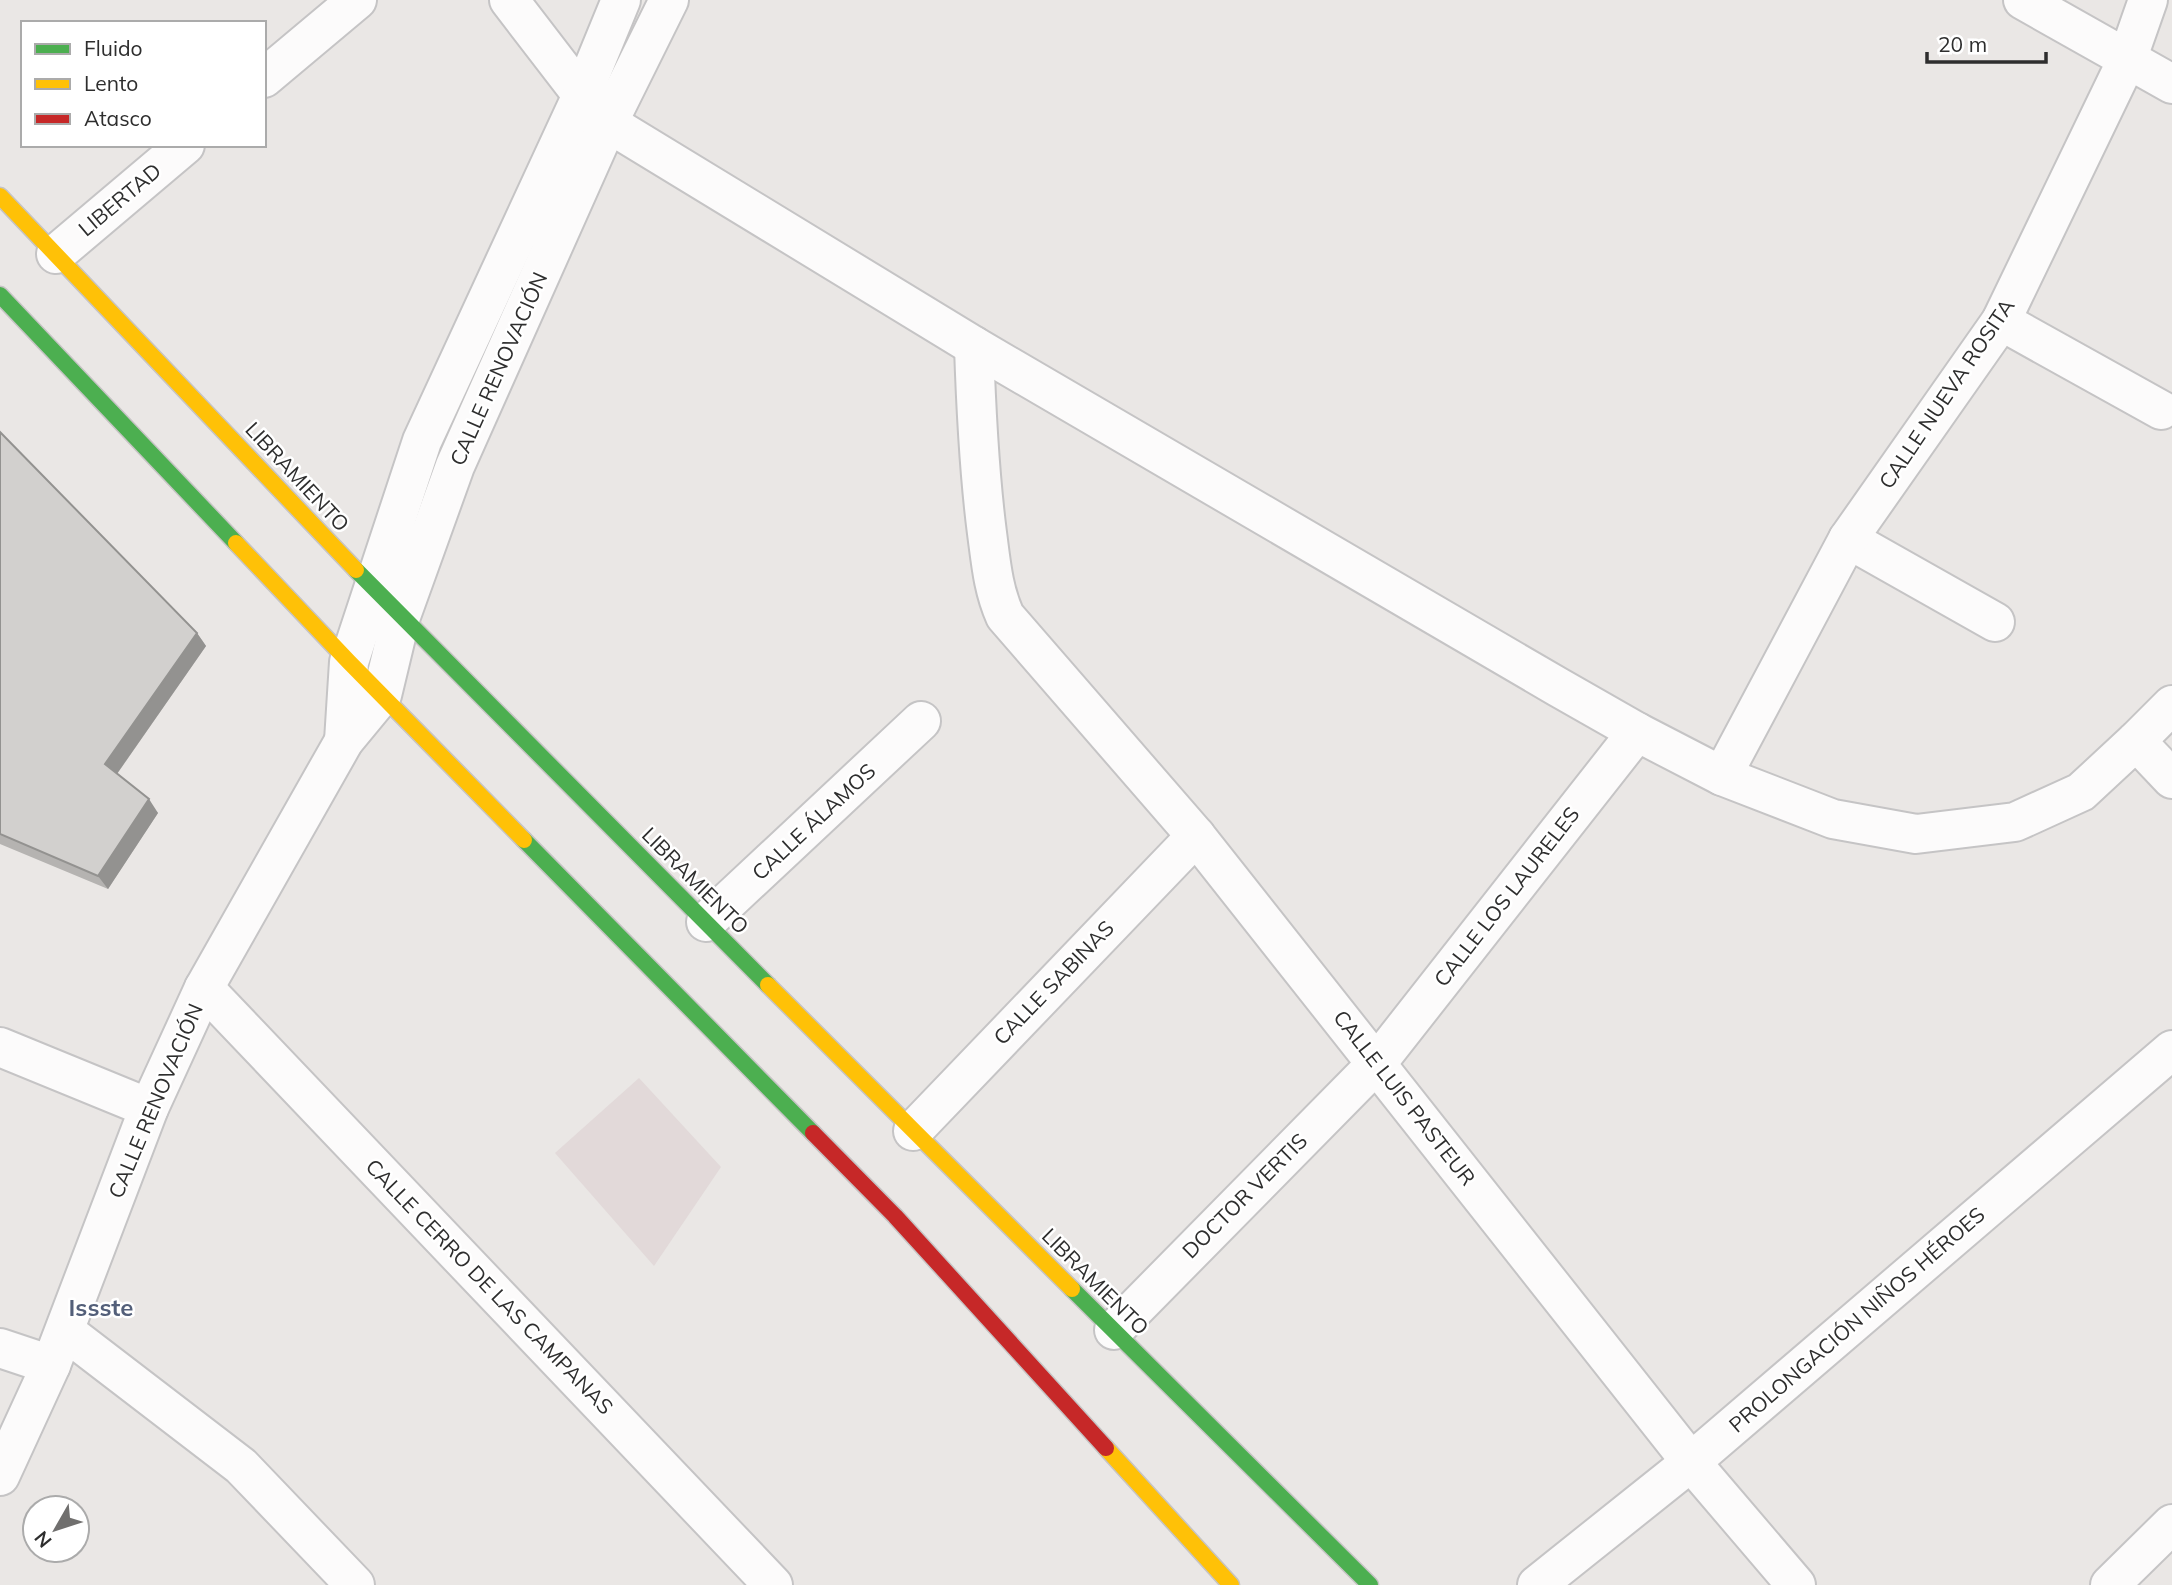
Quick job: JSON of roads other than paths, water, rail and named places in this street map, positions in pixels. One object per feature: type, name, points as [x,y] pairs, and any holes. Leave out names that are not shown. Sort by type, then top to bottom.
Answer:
[{"type":"main road","name":"LIBRAMIENTO","points":[[0,196],[373,588],[913,1131],[1370,1585]]},
{"type":"main road","points":[[0,295],[349,662],[895,1216],[1231,1585]]},
{"type":"street","points":[[266,76],[357,0]]},
{"type":"street","points":[[509,0],[582,95],[608,123],[974,346],[1637,732],[1722,776],[1833,819],[1916,834],[2015,822],[2081,792],[2172,705]]},
{"type":"street","name":"CALLE RENOVACIÓN","points":[[344,741],[349,662],[422,441],[582,95],[621,0]]},
{"type":"street","name":"CALLE RENOVACIÓN","points":[[0,1476],[58,1348],[149,1108],[204,988],[344,741],[382,695],[401,616],[455,466],[608,123],[669,0]]},
{"type":"street","points":[[2024,0],[2172,84]]},
{"type":"street","name":"CALLE NUEVA ROSITA","points":[[1722,776],[1848,538],[2001,321],[2127,60],[2148,0]]},
{"type":"street","name":"LIBERTAD","points":[[56,254],[183,147]]},
{"type":"street","points":[[2001,321],[2161,410]]},
{"type":"street","name":"CALLE LUIS PASTEUR","points":[[974,346],[983,502],[996,594],[1005,616],[1196,836],[1691,1462],[1796,1585]]},
{"type":"street","points":[[1848,538],[1995,622]]},
{"type":"street","name":"CALLE ÁLAMOS","points":[[706,922],[922,721]]},
{"type":"street","name":"CALLE LOS LAURELES","points":[[1377,1062],[1637,732]]},
{"type":"street","points":[[2136,741],[2172,779]]},
{"type":"street","name":"CALLE SABINAS","points":[[913,1131],[1196,836]]},
{"type":"street","name":"CALLE CERRO DE LAS CAMPANAS","points":[[204,988],[773,1585]]},
{"type":"street","points":[[0,1047],[149,1108]]},
{"type":"street","name":"PROLONGACIÓN NIÑOS HÉROES","points":[[1537,1585],[1691,1462],[2172,1050]]},
{"type":"street","name":"DOCTOR VERTIS","points":[[1114,1330],[1377,1062]]},
{"type":"street","points":[[0,1348],[58,1348],[241,1466],[355,1585]]},
{"type":"street","points":[[2110,1585],[2172,1524]]},
{"type":"district","name":"Issste","points":[[101,1308]]}]
